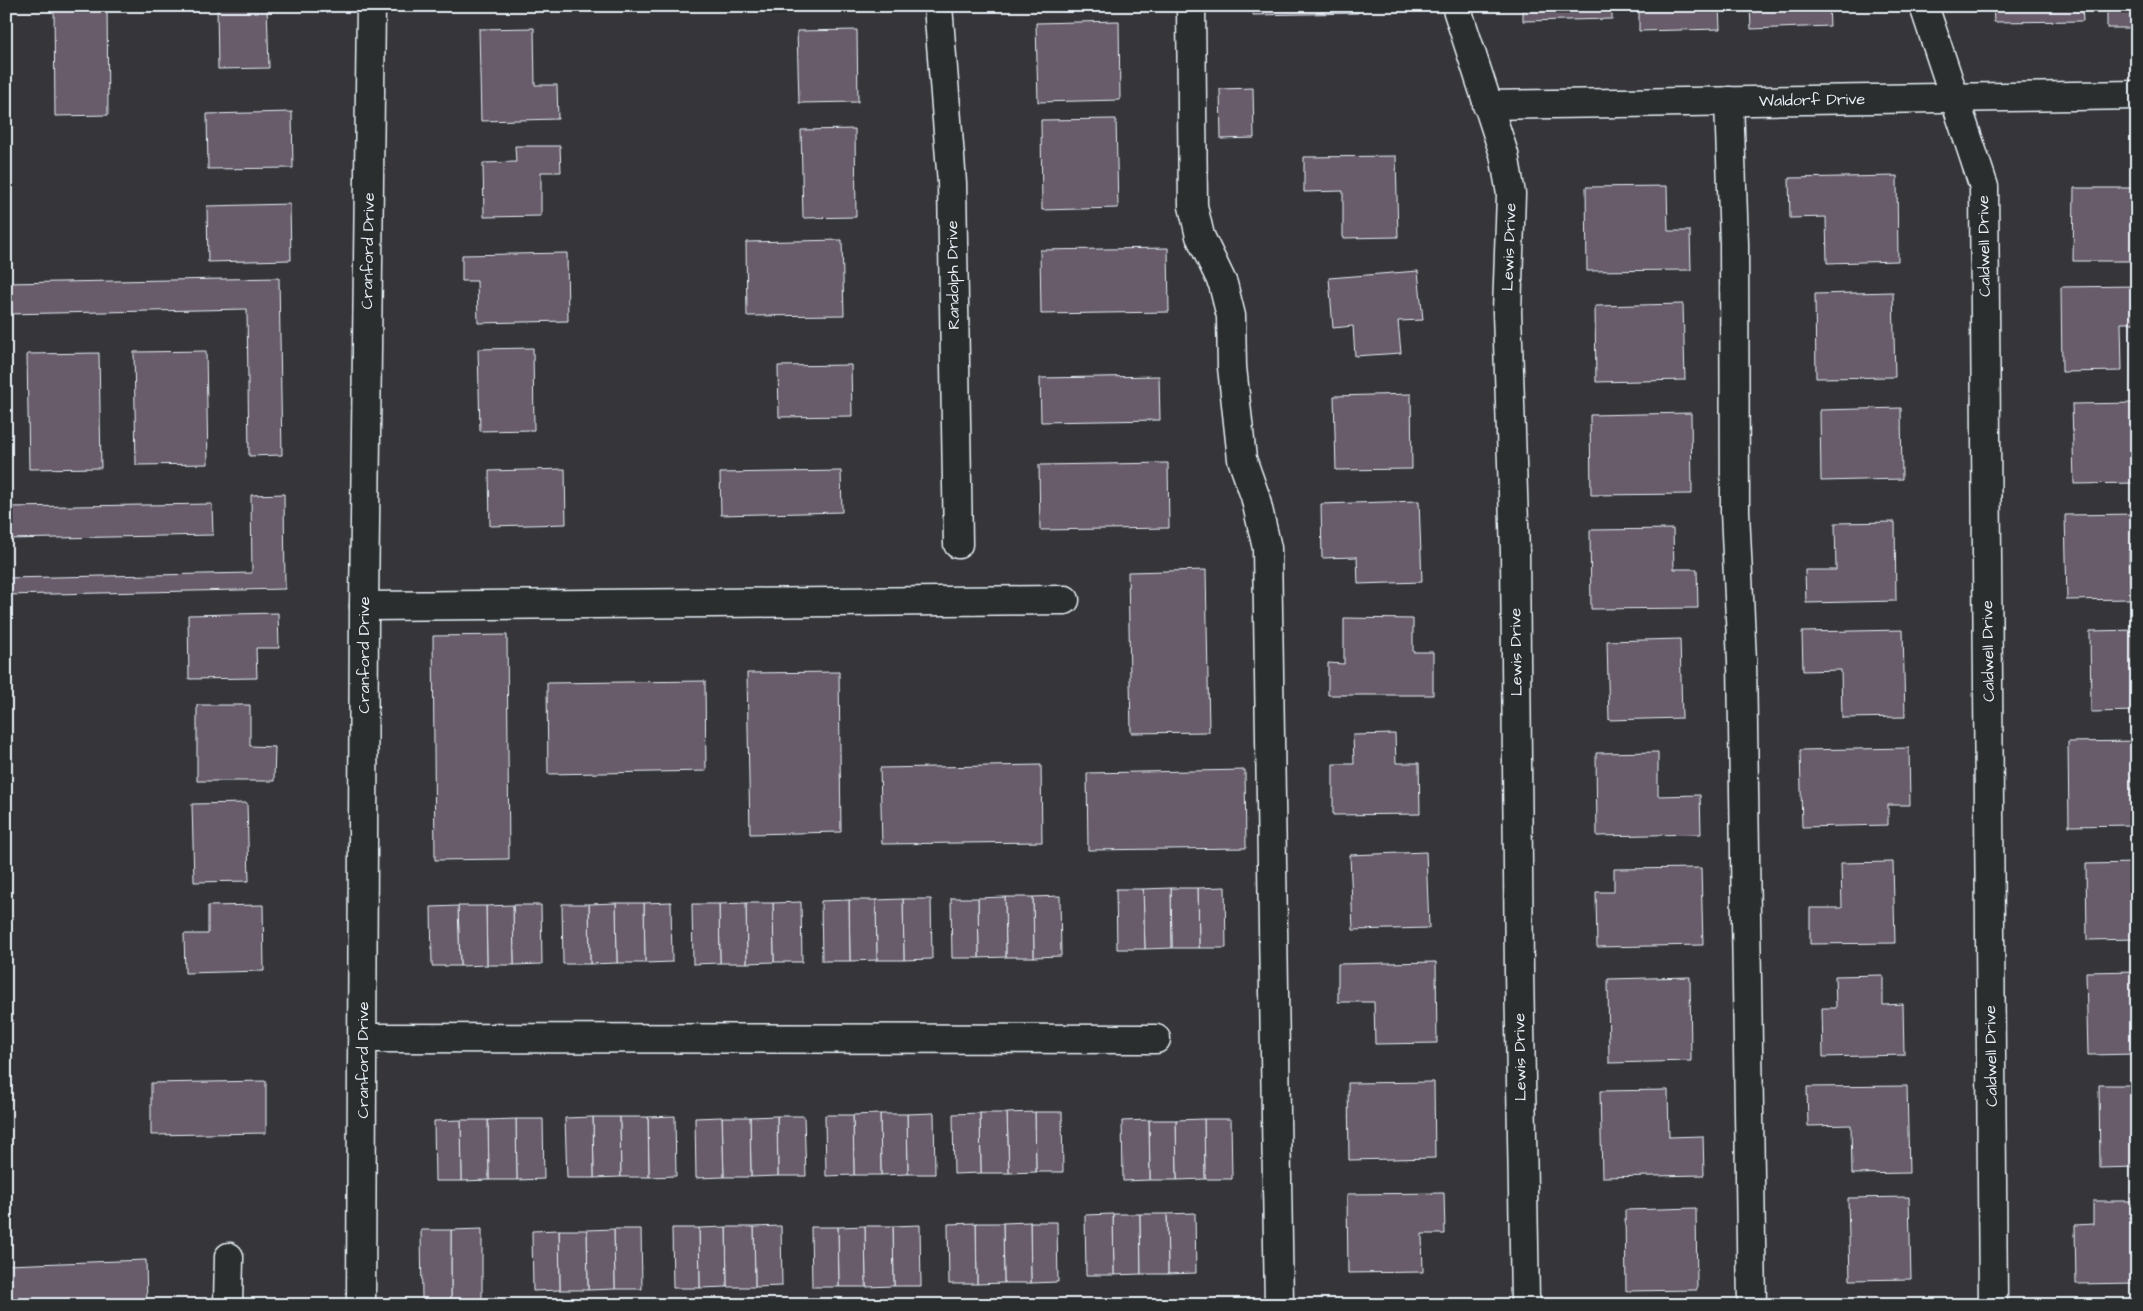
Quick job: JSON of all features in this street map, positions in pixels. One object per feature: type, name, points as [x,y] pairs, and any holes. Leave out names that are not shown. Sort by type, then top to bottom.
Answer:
[{"type":"street","name":"Cranford Drive","points":[[361,1305],[364,606],[371,6]]},
{"type":"street","name":"Randolph Drive","points":[[938,6],[952,183],[958,544]]},
{"type":"street","points":[[1191,6],[1193,206],[1200,236],[1223,284],[1232,316],[1232,367],[1242,459],[1255,496],[1267,548],[1279,1305]]},
{"type":"street","name":"Lewis Drive","points":[[1456,6],[1504,154],[1511,194],[1507,312],[1515,554],[1518,971],[1525,1300],[1528,1305]]},
{"type":"street","name":"Caldwell Drive","points":[[1924,6],[1984,187],[1993,1305]]},
{"type":"street","name":"Waldorf Drive","points":[[1488,105],[2137,95]]},
{"type":"street","points":[[1729,101],[1735,263],[1735,512],[1742,671],[1752,1305]]},
{"type":"street","points":[[364,606],[1065,600]]},
{"type":"street","points":[[363,1038],[1156,1039]]},
{"type":"street","points":[[228,1305],[229,1257]]},
{"type":"building","points":[[54,6],[107,6],[108,115],[55,116]]},
{"type":"building","points":[[217,6],[267,6],[269,68],[218,69]]},
{"type":"building","points":[[1253,6],[1358,6],[1358,13],[1253,15]]},
{"type":"building","points":[[1523,6],[1612,6],[1612,19],[1523,21]]},
{"type":"building","points":[[1639,6],[1719,6],[1720,29],[1639,31]]},
{"type":"building","points":[[1750,6],[1829,6],[1830,26],[1751,29]]},
{"type":"building","points":[[1993,6],[2082,6],[2083,21],[1994,22]]},
{"type":"building","points":[[2107,6],[2137,6],[2137,28],[2107,28]]},
{"type":"building","points":[[1119,21],[1120,100],[1038,102],[1036,23]]},
{"type":"building","points":[[534,28],[535,85],[557,85],[558,119],[481,121],[479,29]]},
{"type":"building","points":[[857,30],[858,102],[799,103],[797,31]]},
{"type":"building","points":[[1253,88],[1254,138],[1221,139],[1220,89]]},
{"type":"building","points":[[292,112],[293,168],[208,169],[207,114]]},
{"type":"building","points":[[1116,119],[1118,208],[1042,210],[1041,120]]},
{"type":"building","points":[[855,129],[856,217],[803,218],[801,130]]},
{"type":"building","points":[[515,146],[560,146],[561,172],[541,172],[541,216],[484,217],[483,163],[516,162]]},
{"type":"building","points":[[1396,156],[1398,237],[1343,238],[1343,191],[1304,192],[1304,157]]},
{"type":"building","points":[[1897,176],[1898,261],[1827,263],[1826,217],[1790,218],[1789,178]]},
{"type":"building","points":[[1667,186],[1668,231],[1690,231],[1691,270],[1587,271],[1586,187]]},
{"type":"building","points":[[2074,188],[2137,188],[2137,261],[2073,261]]},
{"type":"building","points":[[290,204],[291,260],[208,262],[207,206]]},
{"type":"building","points":[[842,240],[844,315],[747,316],[746,242]]},
{"type":"building","points":[[1168,248],[1169,312],[1041,314],[1040,250]]},
{"type":"building","points":[[567,253],[568,321],[478,323],[477,281],[462,281],[462,255]]},
{"type":"building","points":[[1418,271],[1423,320],[1398,321],[1401,353],[1355,356],[1353,326],[1333,328],[1329,278]]},
{"type":"building","points":[[279,278],[282,455],[249,456],[247,309],[6,314],[6,283]]},
{"type":"building","points":[[2137,286],[2137,323],[2121,323],[2122,371],[2062,372],[2061,287]]},
{"type":"building","points":[[1893,292],[1895,377],[1816,378],[1815,294]]},
{"type":"building","points":[[1683,304],[1685,380],[1596,382],[1595,306]]},
{"type":"building","points":[[533,348],[534,430],[480,431],[478,349]]},
{"type":"building","points":[[206,351],[208,464],[136,465],[134,352]]},
{"type":"building","points":[[99,353],[101,468],[29,469],[27,354]]},
{"type":"building","points":[[851,365],[852,416],[779,417],[778,366]]},
{"type":"building","points":[[1159,376],[1160,420],[1041,422],[1040,378]]},
{"type":"building","points":[[1411,394],[1412,469],[1336,470],[1334,396]]},
{"type":"building","points":[[2137,403],[2137,483],[2074,484],[2072,404]]},
{"type":"building","points":[[1901,408],[1902,479],[1821,481],[1820,410]]},
{"type":"building","points":[[1691,413],[1692,494],[1591,495],[1590,415]]},
{"type":"building","points":[[1168,463],[1169,528],[1040,530],[1039,465]]},
{"type":"building","points":[[565,469],[566,524],[490,526],[489,471]]},
{"type":"building","points":[[841,471],[842,512],[721,515],[720,473]]},
{"type":"building","points":[[284,494],[285,589],[6,595],[6,578],[252,573],[251,495]]},
{"type":"building","points":[[1419,501],[1422,582],[1358,584],[1357,557],[1322,558],[1321,504]]},
{"type":"building","points":[[212,504],[213,535],[6,539],[6,507]]},
{"type":"building","points":[[2137,514],[2137,552],[2129,552],[2130,599],[2067,600],[2065,515]]},
{"type":"building","points":[[1895,522],[1896,601],[1806,603],[1805,570],[1836,570],[1835,523]]},
{"type":"building","points":[[1673,529],[1674,569],[1697,569],[1698,608],[1591,609],[1590,530]]},
{"type":"building","points":[[1206,570],[1209,732],[1131,733],[1128,572]]},
{"type":"building","points":[[278,613],[279,648],[256,648],[257,678],[189,679],[188,615]]},
{"type":"building","points":[[1344,618],[1413,619],[1413,652],[1433,652],[1433,695],[1328,695],[1328,663],[1344,664]]},
{"type":"building","points":[[1903,630],[1905,717],[1842,718],[1841,670],[1803,671],[1802,632]]},
{"type":"building","points":[[2137,630],[2137,711],[2091,712],[2090,631]]},
{"type":"building","points":[[507,635],[509,859],[435,860],[433,636]]},
{"type":"building","points":[[1680,639],[1682,718],[1609,720],[1607,641]]},
{"type":"building","points":[[839,672],[841,832],[750,834],[747,673]]},
{"type":"building","points":[[705,681],[706,771],[548,774],[547,683]]},
{"type":"building","points":[[197,705],[250,705],[250,746],[275,747],[274,781],[197,781]]},
{"type":"building","points":[[1395,734],[1396,763],[1419,763],[1420,814],[1333,815],[1333,764],[1354,764],[1353,735]]},
{"type":"building","points":[[2137,741],[2137,777],[2131,777],[2132,825],[2069,826],[2068,742]]},
{"type":"building","points":[[1909,748],[1910,805],[1888,805],[1888,825],[1802,827],[1800,750]]},
{"type":"building","points":[[1658,752],[1658,796],[1700,795],[1701,834],[1597,836],[1596,753]]},
{"type":"building","points":[[1041,765],[1042,842],[882,844],[880,768]]},
{"type":"building","points":[[1245,770],[1246,848],[1088,850],[1087,773]]},
{"type":"building","points":[[247,803],[249,881],[194,882],[192,804]]},
{"type":"building","points":[[1426,852],[1429,928],[1353,930],[1350,855]]},
{"type":"building","points":[[1893,862],[1895,943],[1810,944],[1810,908],[1842,908],[1841,863]]},
{"type":"building","points":[[2137,863],[2137,939],[2087,940],[2086,864]]},
{"type":"building","points":[[1701,868],[1703,945],[1597,947],[1596,892],[1614,892],[1614,869]]},
{"type":"building","points":[[1225,887],[1226,948],[1199,948],[1198,888]]},
{"type":"building","points":[[1171,888],[1198,888],[1199,948],[1172,948]]},
{"type":"building","points":[[1171,888],[1172,948],[1145,949],[1143,889]]},
{"type":"building","points":[[1116,889],[1143,889],[1145,949],[1117,949]]},
{"type":"building","points":[[1060,896],[1061,956],[1034,957],[1033,897]]},
{"type":"building","points":[[1005,897],[1033,897],[1034,957],[1006,957]]},
{"type":"building","points":[[1005,897],[1006,957],[979,958],[978,898]]},
{"type":"building","points":[[951,898],[978,898],[979,958],[952,958]]},
{"type":"building","points":[[903,899],[931,899],[932,959],[904,960]]},
{"type":"building","points":[[903,899],[904,960],[877,960],[876,900]]},
{"type":"building","points":[[849,900],[876,900],[877,960],[850,961]]},
{"type":"building","points":[[849,900],[850,961],[822,961],[821,901]]},
{"type":"building","points":[[671,902],[672,962],[645,963],[644,903]]},
{"type":"building","points":[[801,902],[802,962],[774,962],[773,903]]},
{"type":"building","points":[[616,903],[644,903],[645,963],[617,963]]},
{"type":"building","points":[[616,903],[617,963],[590,964],[589,904]]},
{"type":"building","points":[[746,903],[773,903],[774,962],[747,963]]},
{"type":"building","points":[[746,903],[747,963],[720,963],[719,904]]},
{"type":"building","points":[[562,904],[589,904],[590,964],[563,964]]},
{"type":"building","points":[[692,904],[719,904],[720,963],[693,964]]},
{"type":"building","points":[[263,905],[264,971],[185,973],[184,934],[208,934],[208,906]]},
{"type":"building","points":[[513,905],[541,905],[542,964],[514,965]]},
{"type":"building","points":[[513,905],[514,965],[487,965],[486,906]]},
{"type":"building","points":[[458,906],[486,906],[487,965],[460,966]]},
{"type":"building","points":[[458,906],[460,966],[432,966],[431,907]]},
{"type":"building","points":[[1436,962],[1437,1043],[1375,1044],[1374,1002],[1338,1002],[1338,964]]},
{"type":"building","points":[[2137,971],[2137,1054],[2088,1055],[2086,972]]},
{"type":"building","points":[[1883,975],[1883,1005],[1903,1004],[1904,1055],[1823,1057],[1822,1008],[1836,1008],[1835,976]]},
{"type":"building","points":[[1690,977],[1691,1061],[1609,1063],[1608,979]]},
{"type":"building","points":[[266,1081],[266,1133],[151,1135],[151,1083]]},
{"type":"building","points":[[1434,1082],[1435,1158],[1349,1160],[1348,1083]]},
{"type":"building","points":[[2099,1085],[2137,1085],[2137,1167],[2100,1168]]},
{"type":"building","points":[[1907,1086],[1909,1173],[1852,1174],[1851,1125],[1808,1126],[1807,1087]]},
{"type":"building","points":[[1668,1090],[1669,1137],[1703,1136],[1704,1175],[1602,1177],[1600,1091]]},
{"type":"building","points":[[1035,1112],[1062,1112],[1063,1172],[1036,1172]]},
{"type":"building","points":[[1035,1112],[1036,1172],[1009,1173],[1007,1113]]},
{"type":"building","points":[[934,1113],[935,1174],[908,1174],[907,1114]]},
{"type":"building","points":[[980,1113],[1007,1113],[1009,1173],[981,1173]]},
{"type":"building","points":[[980,1113],[981,1173],[954,1174],[953,1114]]},
{"type":"building","points":[[880,1114],[907,1114],[908,1174],[881,1175]]},
{"type":"building","points":[[880,1114],[881,1175],[854,1175],[853,1115]]},
{"type":"building","points":[[825,1115],[853,1115],[854,1175],[826,1176]]},
{"type":"building","points":[[675,1116],[676,1176],[649,1177],[648,1117]]},
{"type":"building","points":[[777,1116],[804,1116],[806,1176],[778,1176]]},
{"type":"building","points":[[777,1116],[778,1176],[751,1177],[750,1117]]},
{"type":"building","points":[[593,1117],[620,1117],[621,1177],[594,1178]]},
{"type":"building","points":[[593,1117],[594,1178],[567,1178],[565,1118]]},
{"type":"building","points":[[620,1117],[648,1117],[649,1177],[621,1177]]},
{"type":"building","points":[[722,1117],[750,1117],[751,1177],[724,1177]]},
{"type":"building","points":[[722,1117],[724,1177],[696,1178],[695,1118]]},
{"type":"building","points":[[516,1119],[543,1119],[544,1179],[517,1180]]},
{"type":"building","points":[[516,1119],[517,1180],[489,1180],[488,1120]]},
{"type":"building","points":[[1204,1119],[1231,1119],[1232,1179],[1205,1179]]},
{"type":"building","points":[[1204,1119],[1205,1179],[1177,1180],[1176,1120]]},
{"type":"building","points":[[461,1120],[488,1120],[489,1180],[462,1181]]},
{"type":"building","points":[[461,1120],[462,1181],[435,1181],[434,1121]]},
{"type":"building","points":[[1149,1120],[1176,1120],[1177,1180],[1150,1180]]},
{"type":"building","points":[[1149,1120],[1150,1180],[1123,1181],[1122,1121]]},
{"type":"building","points":[[1444,1193],[1445,1234],[1422,1234],[1423,1272],[1348,1273],[1347,1194]]},
{"type":"building","points":[[1909,1197],[1911,1279],[1850,1280],[1848,1198]]},
{"type":"building","points":[[2093,1201],[2137,1201],[2137,1283],[2076,1284],[2075,1225],[2093,1224]]},
{"type":"building","points":[[1696,1208],[1697,1290],[1626,1291],[1625,1210]]},
{"type":"building","points":[[1195,1213],[1196,1273],[1168,1274],[1167,1214]]},
{"type":"building","points":[[1113,1214],[1140,1214],[1141,1274],[1114,1275]]},
{"type":"building","points":[[1113,1214],[1114,1275],[1086,1275],[1085,1215]]},
{"type":"building","points":[[1140,1214],[1167,1214],[1168,1274],[1141,1274]]},
{"type":"building","points":[[1030,1222],[1057,1222],[1058,1282],[1031,1283]]},
{"type":"building","points":[[1030,1222],[1031,1283],[1004,1283],[1003,1223]]},
{"type":"building","points":[[976,1223],[1003,1223],[1004,1283],[977,1284]]},
{"type":"building","points":[[976,1223],[977,1284],[949,1284],[948,1224]]},
{"type":"building","points":[[920,1225],[921,1286],[894,1286],[893,1226]]},
{"type":"building","points":[[781,1226],[782,1286],[755,1287],[754,1227]]},
{"type":"building","points":[[865,1226],[893,1226],[894,1286],[866,1287]]},
{"type":"building","points":[[865,1226],[866,1287],[839,1287],[838,1227]]},
{"type":"building","points":[[726,1227],[754,1227],[755,1287],[727,1287]]},
{"type":"building","points":[[726,1227],[727,1287],[700,1288],[699,1228]]},
{"type":"building","points":[[811,1227],[838,1227],[839,1287],[812,1287]]},
{"type":"building","points":[[672,1228],[699,1228],[700,1288],[673,1288]]},
{"type":"building","points":[[482,1229],[482,1299],[451,1299],[451,1230]]},
{"type":"building","points":[[614,1229],[641,1229],[642,1289],[615,1289]]},
{"type":"building","points":[[614,1229],[615,1289],[588,1290],[587,1230]]},
{"type":"building","points":[[421,1230],[451,1230],[451,1299],[422,1299]]},
{"type":"building","points":[[559,1230],[587,1230],[588,1290],[560,1290]]},
{"type":"building","points":[[559,1230],[560,1290],[533,1291],[532,1231]]},
{"type":"building","points":[[146,1260],[147,1305],[6,1305],[6,1265]]}]
